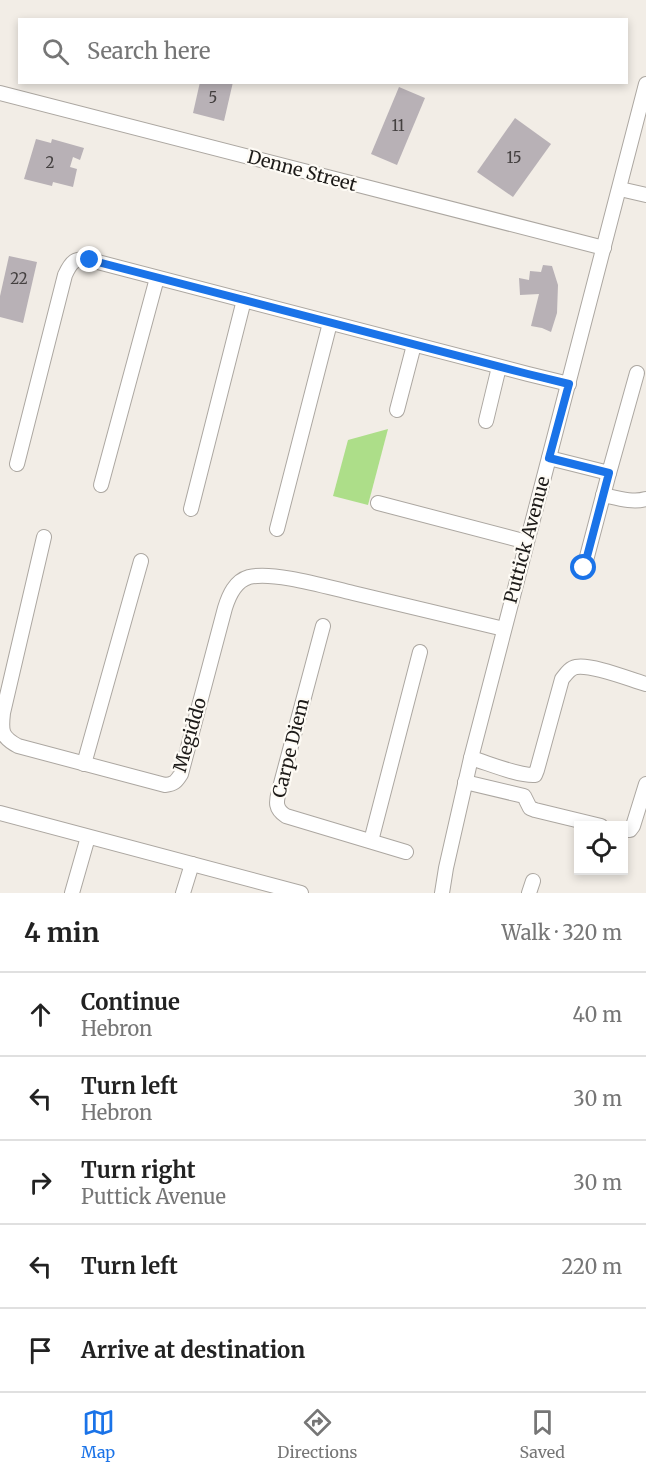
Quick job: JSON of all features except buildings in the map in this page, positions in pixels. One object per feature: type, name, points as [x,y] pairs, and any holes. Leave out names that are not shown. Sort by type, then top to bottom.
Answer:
[{"type":"street","name":"Puttick Avenue","points":[[442,893],[471,758],[646,84]]},
{"type":"street","name":"Denne Street","points":[[0,93],[604,248]]},
{"type":"street","points":[[620,189],[646,195]]},
{"type":"street","points":[[17,464],[65,275],[74,261],[84,258],[569,384]]},
{"type":"street","points":[[101,485],[157,278]]},
{"type":"street","points":[[191,509],[244,300]]},
{"type":"street","points":[[278,529],[330,322]]},
{"type":"street","points":[[397,410],[414,345]]},
{"type":"street","points":[[486,421],[498,367]]},
{"type":"street","points":[[584,568],[637,373]]},
{"type":"street","points":[[549,458],[609,473]]},
{"type":"street","points":[[603,495],[628,500],[646,499]]},
{"type":"street","points":[[378,503],[527,542]]},
{"type":"street","name":"Megiddo","points":[[44,537],[3,713],[3,733],[6,739],[18,746],[165,785],[177,781],[185,761],[228,597],[242,580],[249,577],[268,576],[296,580],[504,629]]},
{"type":"street","points":[[84,764],[141,561]]},
{"type":"street","name":"Carpe Diem","points":[[323,626],[277,798],[277,808],[286,816],[406,852]]},
{"type":"street","points":[[371,841],[420,652]]},
{"type":"street","points":[[471,758],[535,775],[562,679],[575,667],[590,668],[646,684]]},
{"type":"street","points":[[465,782],[524,796],[530,808],[583,821]]},
{"type":"street","points":[[634,829],[646,784]]},
{"type":"street","points":[[0,813],[301,893]]},
{"type":"street","points":[[72,893],[88,837]]},
{"type":"street","points":[[183,893],[192,864]]},
{"type":"green space","points":[[388,429],[368,505],[333,496],[348,440]]},
{"type":"route","points":[[90,260],[569,384],[549,458],[609,473],[584,568]]}]
